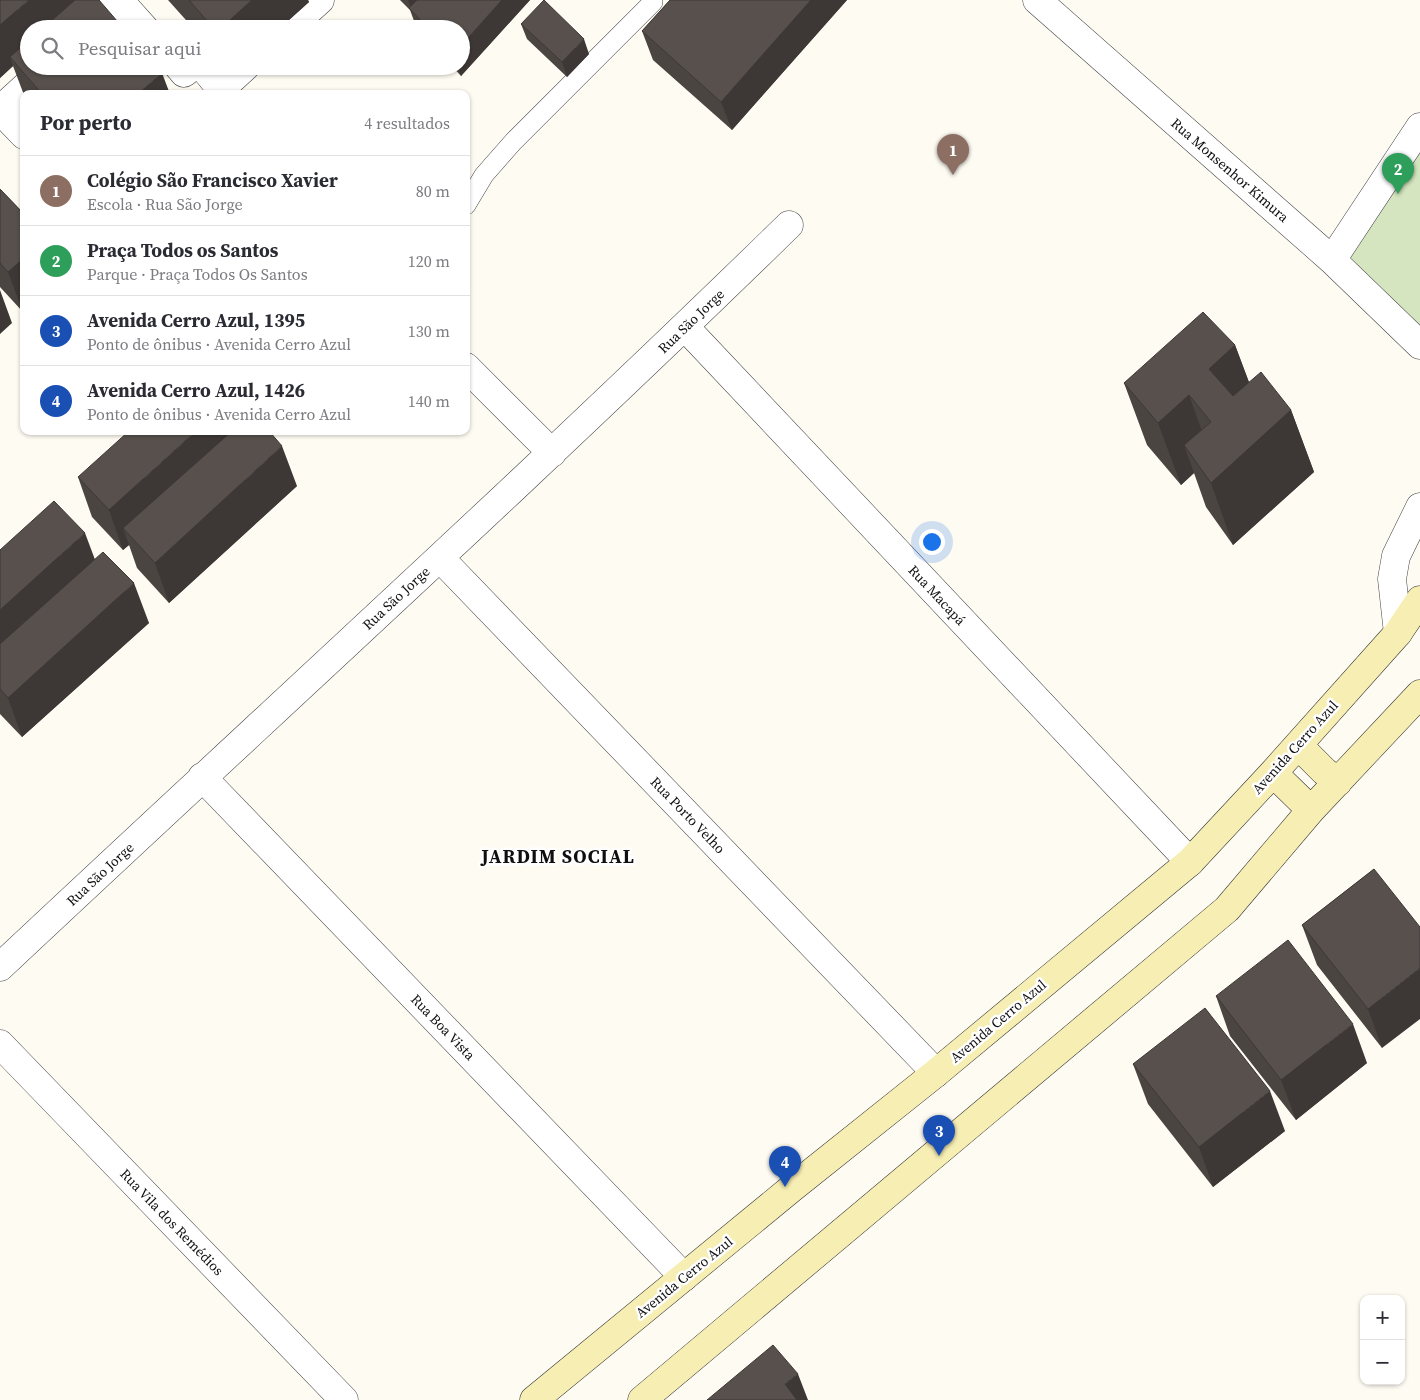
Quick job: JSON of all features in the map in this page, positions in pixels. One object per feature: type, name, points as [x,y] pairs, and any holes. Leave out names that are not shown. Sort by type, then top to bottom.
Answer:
[{"type":"main road","name":"Avenida Cerro Azul","points":[[534,1400],[936,1073],[1190,862],[1273,773],[1398,633],[1420,600]]},
{"type":"main road","points":[[642,1400],[1228,909],[1311,810],[1420,694]]},
{"type":"main road","points":[[1298,745],[1338,782]]},
{"type":"main road","points":[[1273,773],[1311,810]]},
{"type":"street","points":[[99,20],[120,0],[137,20]]},
{"type":"street","points":[[298,20],[320,0]]},
{"type":"street","name":"Rua Monsenhor Kimura","points":[[1037,0],[1332,260],[1420,344]]},
{"type":"street","points":[[22,90],[38,75]]},
{"type":"street","points":[[209,75],[221,89],[236,75]]},
{"type":"street","points":[[20,92],[0,110],[20,130]]},
{"type":"street","points":[[1332,260],[1420,127]]},
{"type":"street","name":"Rua São Jorge","points":[[0,967],[552,453],[790,225]]},
{"type":"street","name":"Rua Macapá","points":[[684,328],[1190,862]]},
{"type":"street","points":[[470,371],[552,453]]},
{"type":"street","points":[[1398,633],[1392,579],[1396,556],[1420,507]]},
{"type":"street","name":"Rua Porto Velho","points":[[440,558],[936,1073]]},
{"type":"street","name":"Rua Boa Vista","points":[[202,777],[684,1277]]},
{"type":"street","name":"Rua Vila dos Remédios","points":[[0,1044],[344,1400]]},
{"type":"lane","points":[[470,198],[484,175],[513,142],[653,1]]},
{"type":"green space","points":[[1420,127],[1420,345],[1332,260]]},
{"type":"building","points":[[0,0],[29,0],[0,25]]},
{"type":"building","points":[[75,0],[99,0],[116,20],[52,20]]},
{"type":"building","points":[[189,0],[252,0],[230,20],[206,20]]},
{"type":"building","points":[[417,0],[502,0],[470,36],[470,20],[420,20],[409,8]]},
{"type":"building","points":[[544,0],[584,39],[562,62],[521,24]]},
{"type":"building","points":[[670,0],[811,0],[721,102],[642,31]]},
{"type":"building","points":[[20,48],[20,69],[10,57]]},
{"type":"building","points":[[26,75],[160,75],[143,90],[39,90]]},
{"type":"building","points":[[0,189],[20,210],[20,262],[8,272],[0,263]]},
{"type":"building","points":[[1203,312],[1235,345],[1209,369],[1233,396],[1261,372],[1291,410],[1211,483],[1184,445],[1211,422],[1189,395],[1158,423],[1124,383]]},
{"type":"building","points":[[125,435],[192,435],[109,510],[78,477]]},
{"type":"building","points":[[228,435],[272,435],[282,446],[155,563],[123,528]]},
{"type":"building","points":[[54,501],[85,533],[0,610],[0,550]]},
{"type":"building","points":[[103,552],[134,583],[8,698],[0,689],[0,644]]},
{"type":"building","points":[[1374,869],[1420,927],[1420,968],[1368,1009],[1302,925]]},
{"type":"building","points":[[1288,940],[1353,1024],[1281,1080],[1216,996]]},
{"type":"building","points":[[1205,1008],[1270,1091],[1199,1147],[1133,1064]]},
{"type":"building","points":[[773,1345],[798,1374],[785,1384],[797,1400],[707,1400]]},
{"type":"place","name":"Colégio São Francisco Xavier","points":[[953,175]]},
{"type":"place","name":"Praça Todos os Santos","points":[[1398,194]]},
{"type":"place","name":"Avenida Cerro Azul, 1395","points":[[939,1156]]},
{"type":"place","name":"Avenida Cerro Azul, 1426","points":[[785,1187]]},
{"type":"district","name":"JARDIM SOCIAL","points":[[558,856]]}]
